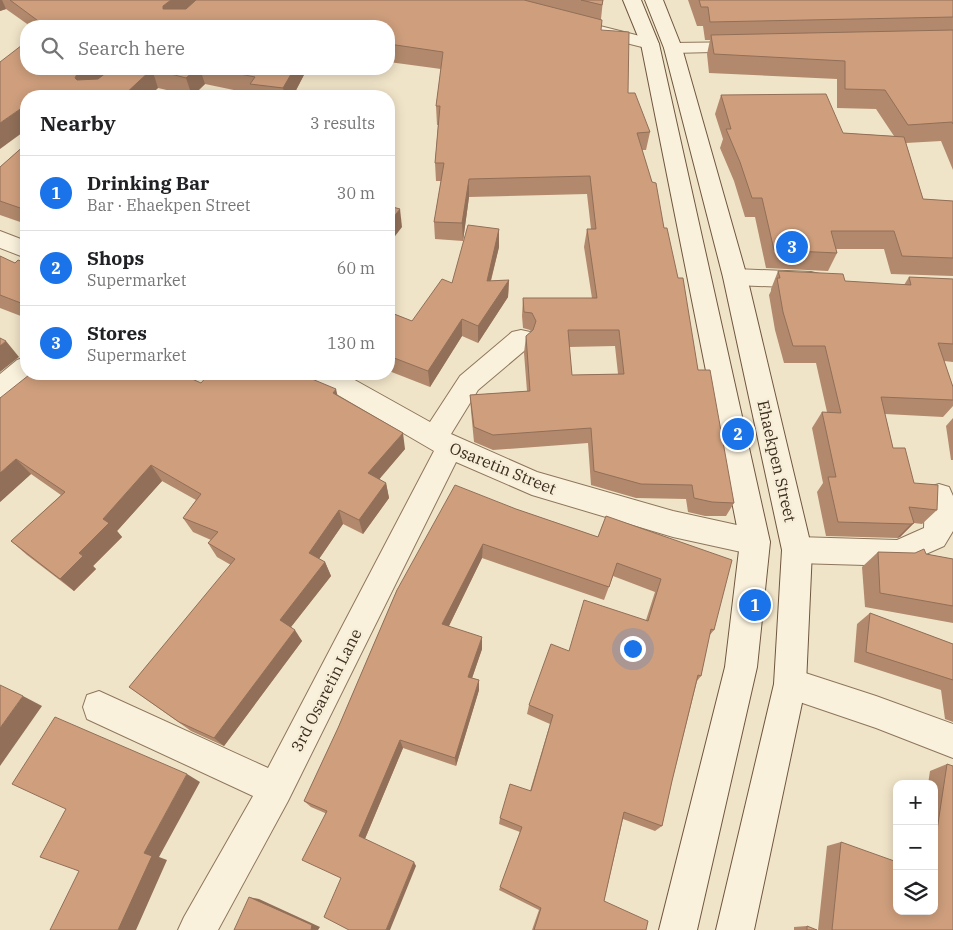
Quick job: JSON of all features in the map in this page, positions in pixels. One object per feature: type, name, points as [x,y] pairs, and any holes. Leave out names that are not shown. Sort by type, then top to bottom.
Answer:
[{"type":"street","name":"Ehaekpen Street","points":[[632,0],[661,46],[735,277],[797,550],[790,684],[735,930]]},
{"type":"street","name":"Ehaekpen Street","points":[[654,0],[661,46],[756,542],[741,667],[678,930]]},
{"type":"street","points":[[575,24],[661,46],[763,46]]},
{"type":"street","points":[[0,239],[20,247]]},
{"type":"street","points":[[735,277],[834,282]]},
{"type":"street","name":"3rd Osaretin Lane","points":[[197,930],[276,789],[469,383],[521,339]]},
{"type":"street","points":[[0,388],[20,371]]},
{"type":"street","name":"Osaretin Street","points":[[334,380],[442,442],[532,483],[673,524],[756,542]]},
{"type":"street","points":[[797,550],[899,553],[934,537],[938,530],[939,496]]},
{"type":"street","points":[[790,684],[876,712],[953,741]]},
{"type":"street","points":[[99,707],[276,789]]},
{"type":"building","points":[[10,0],[171,0],[163,6],[163,9],[186,9],[196,0],[524,0],[602,20],[601,30],[629,32],[628,93],[635,93],[650,132],[637,133],[652,182],[656,183],[664,228],[667,228],[678,278],[683,278],[698,370],[710,370],[734,503],[712,502],[694,498],[692,485],[641,484],[594,471],[591,428],[493,435],[474,427],[470,395],[530,391],[526,336],[533,330],[536,321],[532,313],[524,312],[523,298],[597,298],[587,229],[596,229],[590,176],[469,179],[462,223],[434,222],[444,163],[435,163],[440,106],[436,106],[443,52],[395,45],[395,20],[37,20]],"holes":[[[568,330],[619,330],[624,374],[572,375]]]},
{"type":"building","points":[[581,0],[603,0],[602,5]]},
{"type":"building","points":[[699,0],[953,0],[953,17],[710,22],[708,7],[701,7]]},
{"type":"building","points":[[953,30],[953,124],[952,122],[908,125],[885,90],[845,89],[845,61],[714,54],[711,35]]},
{"type":"building","points":[[20,47],[20,75],[76,75],[75,78],[77,80],[98,79],[103,75],[146,75],[129,90],[20,90],[20,109],[0,123],[0,62]]},
{"type":"building","points":[[175,75],[189,75],[186,78]]},
{"type":"building","points":[[245,75],[291,75],[283,88],[250,84],[255,77]]},
{"type":"building","points":[[826,94],[843,133],[904,137],[923,199],[953,201],[953,258],[902,256],[894,231],[831,231],[837,253],[774,250],[762,198],[752,198],[726,129],[731,129],[721,95]]},
{"type":"building","points":[[20,149],[20,208],[0,201],[0,167]]},
{"type":"building","points":[[395,208],[400,209],[395,215]]},
{"type":"building","points":[[468,225],[499,229],[487,281],[509,280],[478,326],[462,319],[428,371],[395,358],[395,314],[412,321],[442,279],[452,283]]},
{"type":"building","points":[[0,256],[15,263],[18,260],[20,261],[20,303],[0,295]]},
{"type":"building","points":[[778,271],[843,274],[845,281],[911,285],[909,277],[953,279],[953,344],[938,343],[953,387],[953,400],[881,397],[893,448],[905,448],[914,483],[938,485],[937,510],[909,507],[914,523],[911,524],[838,522],[828,477],[836,477],[822,412],[841,413],[825,346],[793,346],[783,312],[777,278],[780,278]]},
{"type":"building","points":[[0,338],[6,341],[0,346]]},
{"type":"building","points":[[23,380],[194,380],[201,383],[204,380],[314,380],[336,389],[333,393],[403,433],[368,473],[386,483],[359,520],[339,510],[309,553],[325,562],[280,620],[295,630],[214,738],[179,722],[129,687],[235,559],[208,543],[218,532],[183,518],[201,494],[151,465],[103,519],[109,523],[79,553],[83,556],[60,579],[11,541],[65,492],[16,459],[0,473],[0,398]]},
{"type":"building","points":[[455,485],[516,509],[598,537],[606,516],[732,560],[714,630],[711,629],[701,676],[698,675],[662,826],[624,812],[604,901],[648,921],[646,930],[534,930],[541,908],[500,887],[522,827],[500,818],[510,784],[531,791],[553,715],[529,705],[551,644],[569,651],[584,600],[648,621],[661,579],[617,563],[609,587],[483,544],[442,624],[482,637],[468,677],[479,680],[455,758],[400,740],[359,836],[414,862],[386,930],[349,930],[324,917],[341,878],[302,860],[327,811],[304,801],[338,728],[397,590]]},
{"type":"building","points":[[924,549],[926,554],[953,559],[953,606],[880,593],[878,552],[915,553]]},
{"type":"building","points":[[870,613],[953,644],[953,680],[866,652]]},
{"type":"building","points":[[0,685],[23,696],[0,728]]},
{"type":"building","points":[[55,717],[187,774],[144,853],[152,856],[118,930],[50,930],[79,871],[40,857],[66,809],[12,784]]},
{"type":"building","points":[[947,764],[953,766],[953,930],[832,930],[841,842],[893,861],[893,915],[938,915],[938,824]]},
{"type":"building","points":[[249,897],[312,925],[311,930],[234,930]]},
{"type":"building","points":[[807,926],[817,930],[807,930]]},
{"type":"place","name":"Stores","points":[[792,247]]},
{"type":"place","name":"Shops","points":[[738,434]]},
{"type":"place","name":"Drinking Bar","points":[[755,605]]}]
